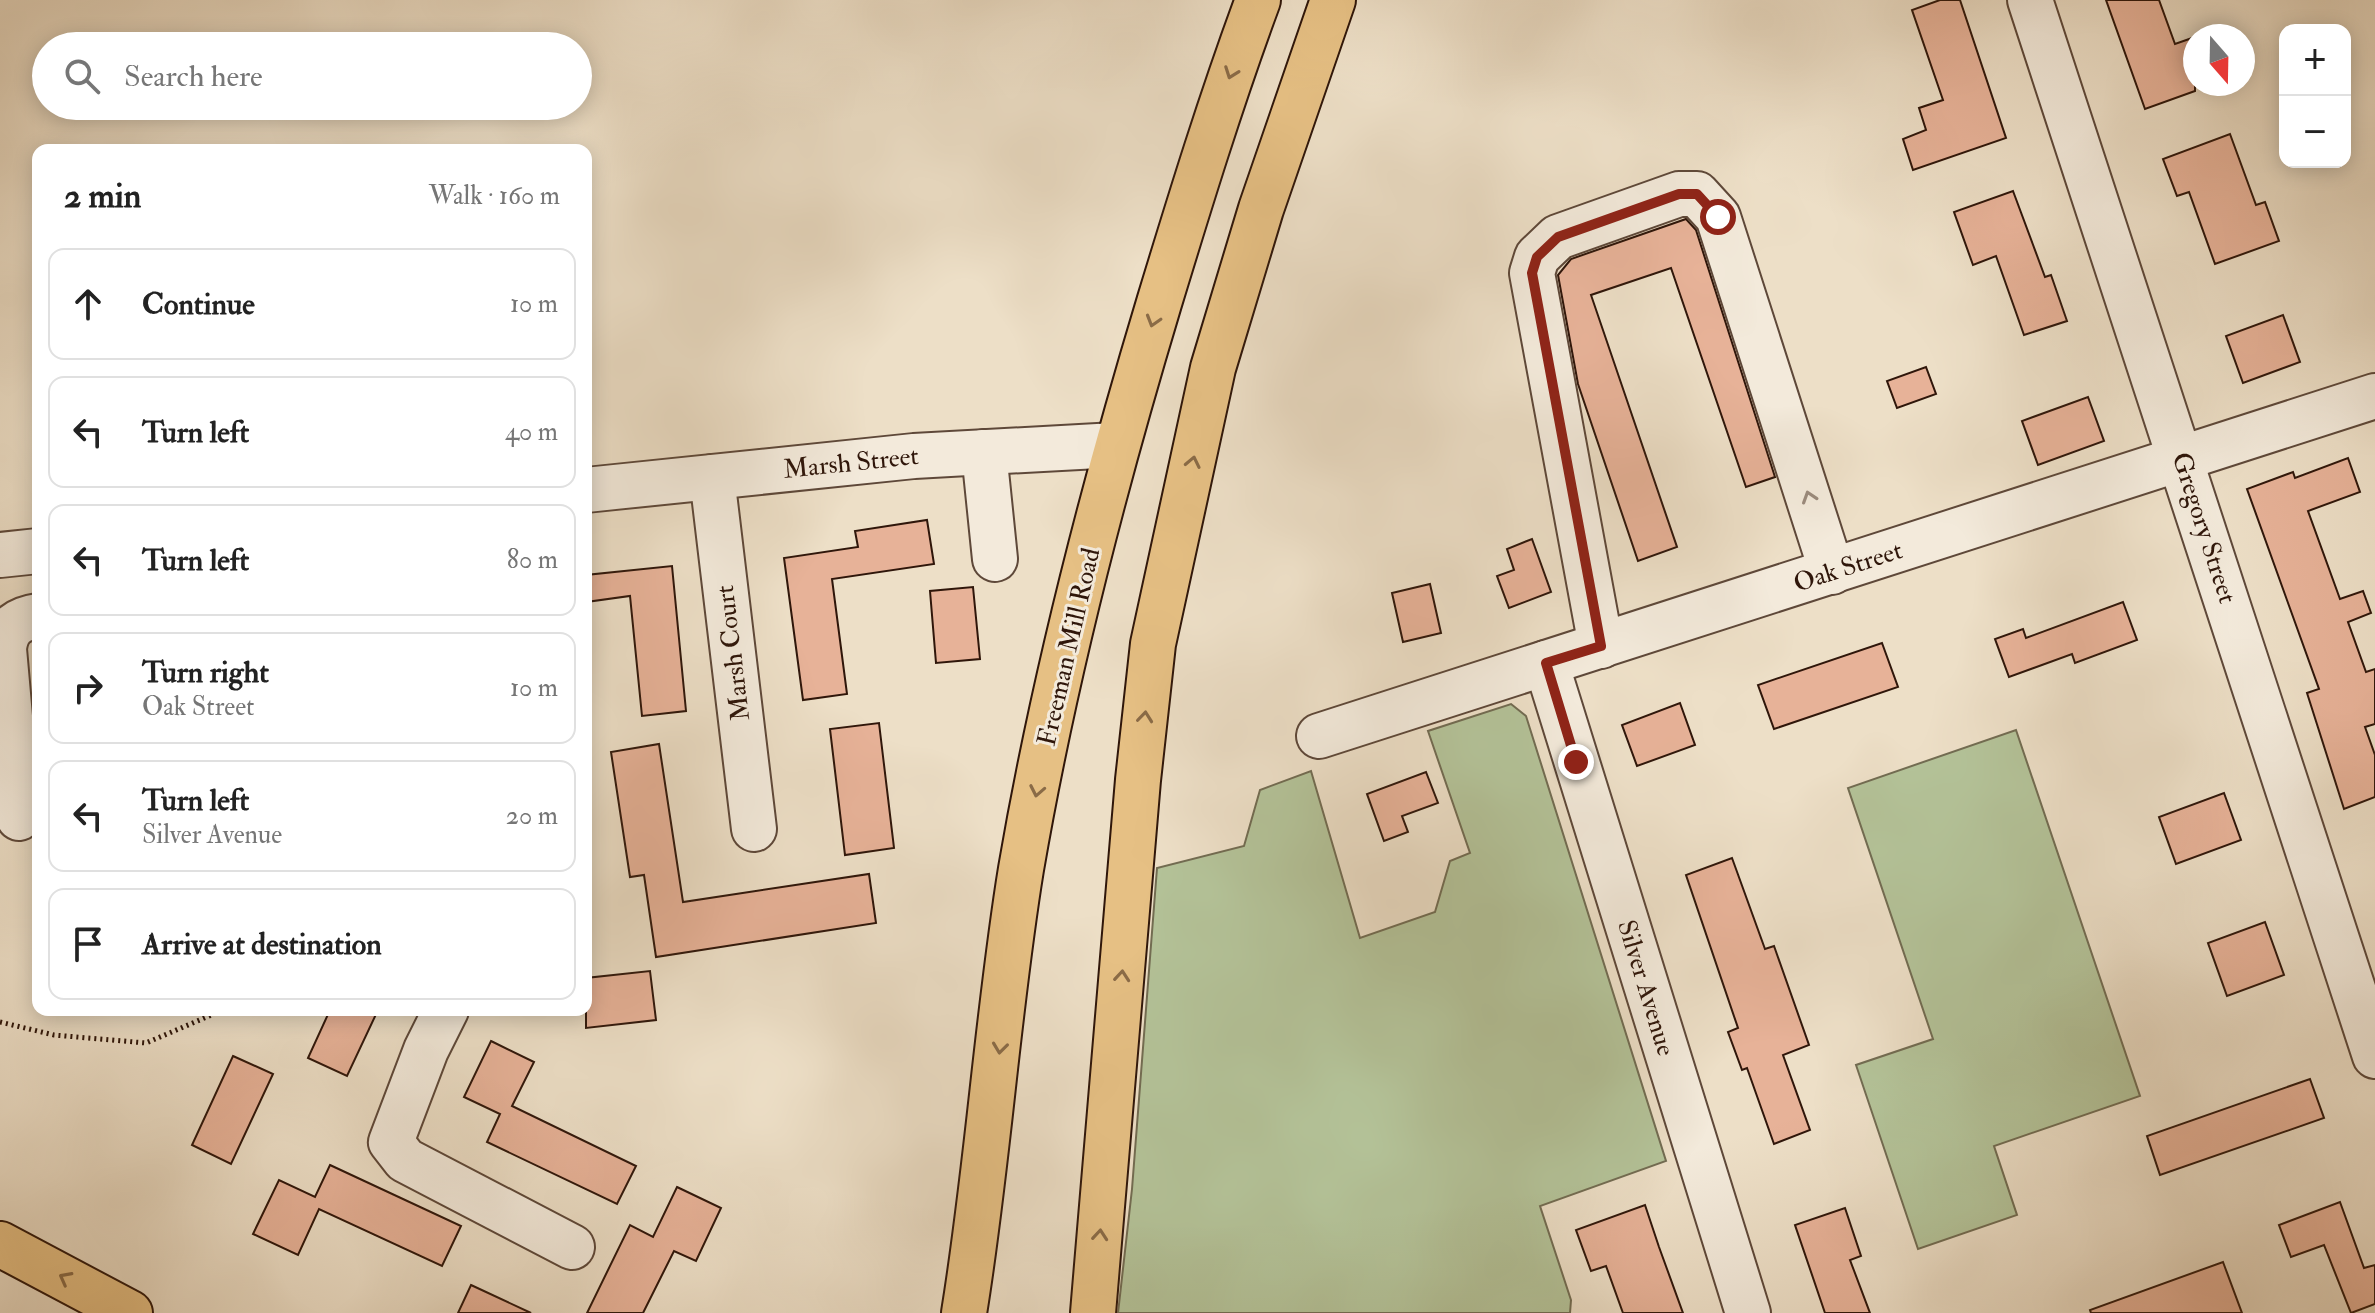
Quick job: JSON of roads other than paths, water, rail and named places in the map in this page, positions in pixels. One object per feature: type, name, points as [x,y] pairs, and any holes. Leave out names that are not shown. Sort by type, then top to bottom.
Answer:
[{"type":"main road","name":"Freeman Mill Road","points":[[964,1313],[980,1210],[1021,870],[1069,631],[1116,445],[1219,105],[1258,0]]},
{"type":"main road","points":[[1093,1313],[1138,780],[1153,644],[1213,368],[1261,209],[1333,0]]},
{"type":"main road","points":[[0,1244],[130,1313]]},
{"type":"street","name":"Gregory Street","points":[[2030,0],[2375,1056]]},
{"type":"street","points":[[1601,646],[1532,273],[1537,257],[1558,237],[1679,194],[1697,194],[1718,217],[1832,572]]},
{"type":"street","name":"Oak Street","points":[[1319,736],[2375,396]]},
{"type":"street","name":"Marsh Street","points":[[592,489],[914,456],[1116,445]]},
{"type":"street","points":[[984,452],[995,559]]},
{"type":"street","name":"Marsh Court","points":[[712,477],[754,829]]},
{"type":"street","points":[[0,555],[32,552]]},
{"type":"street","points":[[19,818],[4,649],[5,634],[15,623],[32,618]]},
{"type":"street","name":"Silver Avenue","points":[[1546,663],[1748,1313]]},
{"type":"street","points":[[443,1016],[426,1050],[391,1142],[405,1160],[572,1247]]}]
